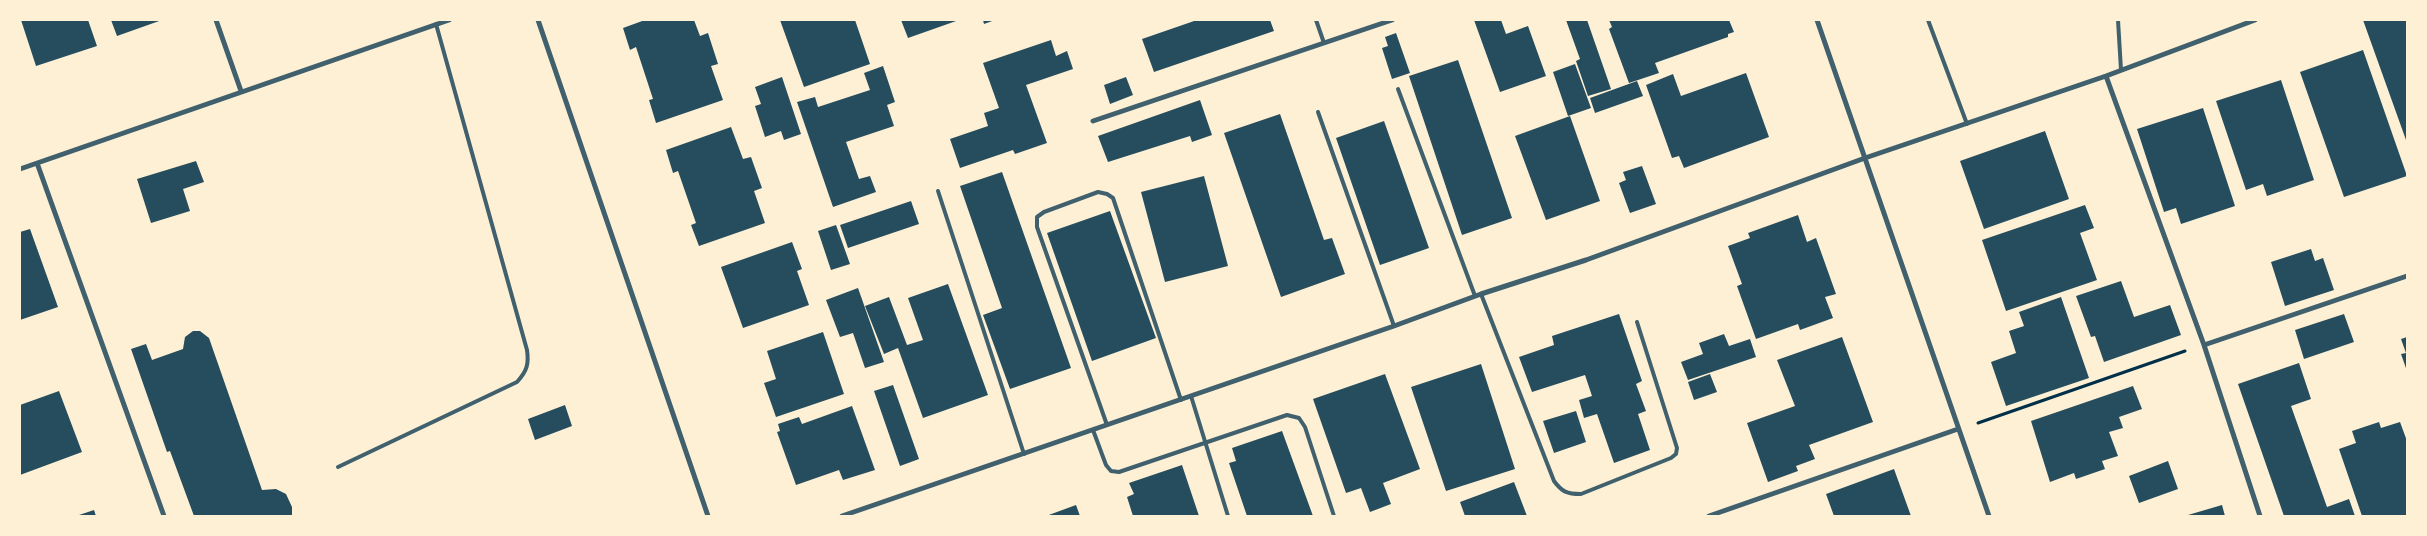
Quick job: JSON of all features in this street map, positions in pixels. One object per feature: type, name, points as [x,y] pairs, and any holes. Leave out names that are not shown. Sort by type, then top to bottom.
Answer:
[{"type":"street","points":[[216,20],[241,91]]},
{"type":"street","points":[[20,169],[449,20]]},
{"type":"street","points":[[538,20],[708,516]]},
{"type":"street","points":[[1093,121],[1324,43],[1379,22],[1392,20]]},
{"type":"street","points":[[1816,20],[1989,516]]},
{"type":"street","points":[[842,516],[1394,326],[1475,296],[1586,260],[1865,158],[2106,76],[2255,20]]},
{"type":"street","points":[[2106,76],[2204,345],[2260,516]]},
{"type":"street","points":[[37,163],[164,516]]},
{"type":"street","points":[[2204,345],[2407,276]]},
{"type":"street","points":[[1709,516],[1958,429]]},
{"type":"lane","points":[[1316,20],[1324,43]]},
{"type":"lane","points":[[1928,20],[1967,124]]},
{"type":"lane","points":[[2118,20],[2122,70]]},
{"type":"lane","points":[[338,467],[517,382],[526,372],[528,362],[527,350],[436,24]]},
{"type":"lane","points":[[1398,89],[1475,296]]},
{"type":"lane","points":[[1318,112],[1394,326]]},
{"type":"lane","points":[[938,191],[1024,454]]},
{"type":"lane","points":[[1107,425],[1037,227],[1037,217],[1044,212],[1098,192],[1113,198],[1181,400]]},
{"type":"lane","points":[[1481,294],[1554,481],[1561,491],[1569,494],[1580,494],[1671,458],[1676,454],[1676,448],[1638,322]]},
{"type":"lane","points":[[1191,396],[1228,516]]},
{"type":"lane","points":[[1093,430],[1106,465],[1111,471],[1119,472],[1287,415],[1299,418],[1305,427],[1334,516]]},
{"type":"path","points":[[1958,429],[2204,345]]},
{"type":"building","points":[[21,20],[88,20],[97,46],[36,66]]},
{"type":"building","points":[[111,20],[162,20],[117,36]]},
{"type":"building","points":[[645,20],[694,20],[700,36],[708,33],[718,64],[711,66],[723,100],[656,123],[649,100],[653,99],[636,47],[630,50],[623,28]]},
{"type":"building","points":[[780,20],[855,20],[870,64],[804,87]]},
{"type":"building","points":[[901,20],[959,20],[908,38]]},
{"type":"building","points":[[983,20],[995,20],[984,24]]},
{"type":"building","points":[[1197,20],[1270,20],[1274,31],[1154,72],[1142,39]]},
{"type":"building","points":[[1474,20],[1501,20],[1506,34],[1528,26],[1546,76],[1500,92]]},
{"type":"building","points":[[1566,20],[1587,20],[1611,89],[1588,96],[1576,61],[1580,59]]},
{"type":"building","points":[[1609,20],[1729,20],[1734,32],[1728,34],[1728,37],[1655,63],[1659,73],[1629,83],[1609,29],[1612,27]]},
{"type":"building","points":[[2363,20],[2407,20],[2407,140],[2406,140]]},
{"type":"building","points":[[1396,33],[1410,73],[1392,79],[1382,48],[1388,46],[1385,37]]},
{"type":"building","points":[[1051,40],[1056,56],[1067,51],[1073,69],[1026,85],[1047,143],[1015,154],[1013,150],[960,168],[950,139],[988,126],[984,113],[999,108],[983,63]]},
{"type":"building","points":[[2363,50],[2407,176],[2344,197],[2300,72]]},
{"type":"building","points":[[1458,60],[1512,218],[1462,235],[1409,76]]},
{"type":"building","points":[[1575,64],[1591,108],[1568,116],[1553,72]]},
{"type":"building","points":[[883,66],[895,102],[887,105],[894,126],[846,142],[859,179],[870,176],[876,192],[833,207],[797,102],[815,97],[818,107],[870,90],[864,73]]},
{"type":"building","points":[[1746,73],[1769,137],[1684,168],[1679,156],[1672,158],[1646,85],[1673,74],[1681,96]]},
{"type":"building","points":[[782,77],[801,134],[784,140],[781,131],[765,137],[755,106],[761,104],[755,87]]},
{"type":"building","points":[[1126,77],[1133,95],[1110,104],[1104,85]]},
{"type":"building","points":[[2281,80],[2314,180],[2267,196],[2263,184],[2246,190],[2216,101]]},
{"type":"building","points":[[1637,81],[1643,96],[1595,113],[1590,98]]},
{"type":"building","points":[[1200,100],[1212,135],[1192,142],[1190,136],[1108,162],[1098,136]]},
{"type":"building","points":[[2203,108],[2235,206],[2181,224],[2176,208],[2164,212],[2137,129]]},
{"type":"building","points":[[1280,114],[1324,240],[1332,238],[1345,274],[1281,297],[1224,133]]},
{"type":"building","points":[[1570,116],[1600,201],[1546,220],[1515,136]]},
{"type":"building","points":[[1384,121],[1429,248],[1380,265],[1336,138]]},
{"type":"building","points":[[731,127],[743,159],[751,157],[762,188],[754,191],[765,223],[699,246],[691,225],[696,223],[678,171],[673,173],[666,150]]},
{"type":"building","points":[[2045,131],[2069,199],[1984,229],[1960,161]]},
{"type":"building","points":[[196,161],[204,182],[183,189],[190,211],[151,223],[137,179]]},
{"type":"building","points":[[1642,166],[1656,204],[1630,213],[1619,183],[1626,180],[1623,172]]},
{"type":"building","points":[[1002,172],[1071,368],[1010,389],[983,315],[1002,308],[960,186]]},
{"type":"building","points":[[1204,176],[1228,266],[1165,282],[1141,192]]},
{"type":"building","points":[[911,201],[919,224],[848,248],[840,225]]},
{"type":"building","points":[[2085,205],[2094,228],[2080,233],[2097,280],[2006,311],[1982,240]]},
{"type":"building","points":[[1110,211],[1156,338],[1092,361],[1047,233]]},
{"type":"building","points":[[1798,215],[1807,242],[1816,238],[1836,294],[1825,297],[1833,318],[1800,330],[1798,324],[1756,339],[1737,286],[1742,284],[1728,246],[1750,238],[1748,233]]},
{"type":"building","points":[[836,225],[850,264],[831,270],[818,231]]},
{"type":"building","points":[[30,229],[58,307],[20,320],[20,232]]},
{"type":"building","points":[[792,242],[802,269],[797,271],[809,305],[743,328],[721,267]]},
{"type":"building","points":[[2311,249],[2315,261],[2323,258],[2334,290],[2285,306],[2271,262]]},
{"type":"building","points":[[2121,281],[2134,317],[2170,305],[2181,335],[2104,362],[2095,336],[2091,337],[2076,296]]},
{"type":"building","points":[[948,284],[988,395],[923,418],[898,348],[884,354],[865,306],[889,297],[907,345],[923,340],[908,298]]},
{"type":"building","points":[[858,288],[884,362],[865,368],[853,333],[840,337],[826,300]]},
{"type":"building","points":[[2061,297],[2089,378],[2006,406],[1991,362],[2016,353],[2009,331],[2024,326],[2019,312]]},
{"type":"building","points":[[1619,314],[1642,381],[1636,384],[1646,411],[1638,414],[1650,450],[1614,463],[1597,414],[1584,418],[1579,400],[1592,396],[1585,375],[1532,392],[1519,357],[1554,345],[1552,336]]},
{"type":"building","points":[[2344,314],[2354,342],[2304,359],[2295,330]]},
{"type":"building","points":[[193,331],[200,331],[209,338],[262,490],[276,489],[286,494],[292,507],[292,516],[194,516],[170,451],[167,452],[131,349],[146,344],[152,360],[183,349],[185,337]]},
{"type":"building","points":[[823,332],[844,394],[776,417],[764,383],[776,379],[767,351]]},
{"type":"building","points":[[1724,334],[1729,346],[1750,339],[1756,357],[1688,380],[1681,362],[1703,354],[1699,343]]},
{"type":"building","points":[[1842,337],[1873,422],[1809,445],[1815,459],[1796,466],[1798,471],[1768,482],[1747,423],[1795,406],[1777,360]]},
{"type":"building","points":[[2407,337],[2407,371],[2401,354],[2406,353],[2401,339]]},
{"type":"building","points":[[2299,363],[2311,399],[2291,406],[2327,507],[2349,499],[2355,516],[2284,516],[2238,384]]},
{"type":"building","points":[[1481,364],[1515,469],[1446,491],[1411,387]]},
{"type":"building","points":[[1385,374],[1420,469],[1383,483],[1391,504],[1370,512],[1361,488],[1346,493],[1313,399]]},
{"type":"building","points":[[1710,374],[1717,392],[1694,400],[1688,382]]},
{"type":"building","points":[[893,385],[919,459],[900,466],[874,391]]},
{"type":"building","points":[[2133,386],[2142,409],[2119,417],[2123,428],[2109,432],[2118,456],[2102,461],[2105,469],[2076,479],[2074,473],[2050,482],[2031,421]]},
{"type":"building","points":[[59,391],[82,452],[20,475],[20,405]]},
{"type":"building","points":[[565,405],[572,426],[535,440],[528,419]]},
{"type":"building","points":[[852,406],[875,470],[843,480],[839,470],[796,485],[777,432],[780,431],[778,424],[799,417],[802,424]]},
{"type":"building","points":[[1576,411],[1586,442],[1554,453],[1543,421]]},
{"type":"building","points":[[2379,422],[2381,428],[2400,422],[2407,441],[2407,516],[2362,516],[2339,449],[2356,443],[2352,431]]},
{"type":"building","points":[[1282,431],[1313,516],[1247,516],[1229,463],[1236,461],[1232,448]]},
{"type":"building","points":[[2168,461],[2178,489],[2139,503],[2129,476]]},
{"type":"building","points":[[1182,465],[1199,516],[1133,516],[1127,497],[1134,494],[1129,483]]},
{"type":"building","points":[[1894,469],[1911,516],[1834,516],[1826,494]]},
{"type":"building","points":[[1514,482],[1527,516],[1465,516],[1460,502]]},
{"type":"building","points":[[1076,505],[1080,516],[1046,516]]},
{"type":"building","points":[[2222,505],[2225,516],[2188,516],[2188,515]]},
{"type":"building","points":[[94,510],[96,516],[76,516]]}]
